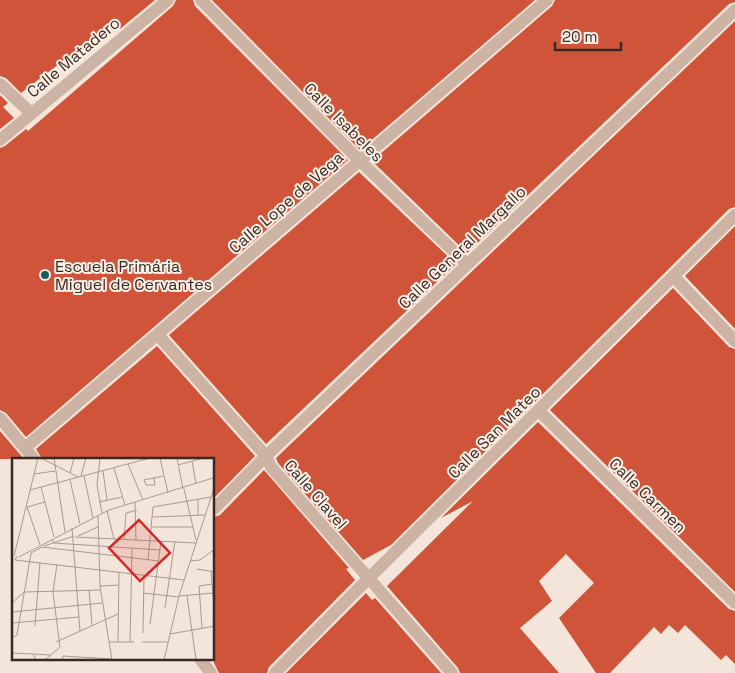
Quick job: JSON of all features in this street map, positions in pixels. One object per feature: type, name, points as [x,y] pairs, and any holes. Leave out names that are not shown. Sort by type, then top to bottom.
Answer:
[{"type":"street","name":"Calle Matadero","points":[[0,140],[168,0]]},
{"type":"street","name":"Calle Isabeles","points":[[201,0],[359,160],[467,264]]},
{"type":"street","name":"Calle Lope de Vega","points":[[25,448],[548,0]]},
{"type":"street","name":"Calle General Margallo","points":[[215,508],[266,456],[735,10]]},
{"type":"street","points":[[0,84],[31,113]]},
{"type":"street","name":"Calle San Mateo","points":[[275,673],[368,578],[539,411],[735,215]]},
{"type":"street","points":[[673,276],[735,341]]},
{"type":"street","name":"Calle Clavel","points":[[158,335],[266,456],[271,467],[452,673]]},
{"type":"street","name":"Calle Carmen","points":[[539,411],[735,603]]},
{"type":"street","points":[[0,418],[33,458]]},
{"type":"street","points":[[201,660],[211,673]]},
{"type":"building","points":[[0,0],[155,0],[120,29],[114,22],[21,93],[6,78],[0,76]]},
{"type":"building","points":[[176,0],[193,0],[195,6],[348,160],[26,437],[6,413],[0,410],[0,148],[26,129],[28,131],[173,6]]},
{"type":"building","points":[[212,0],[535,0],[360,150]]},
{"type":"building","points":[[555,0],[735,0],[735,2],[729,4],[467,253],[372,161],[552,6]]},
{"type":"building","points":[[735,21],[735,207],[729,209],[391,545],[363,560],[278,463],[276,458]]},
{"type":"building","points":[[0,95],[8,103],[3,107],[14,118],[0,129]]},
{"type":"building","points":[[359,172],[456,264],[266,444],[169,335]]},
{"type":"building","points":[[735,226],[735,329],[685,276]]},
{"type":"building","points":[[673,288],[729,347],[735,349],[735,592],[550,410]]},
{"type":"building","points":[[157,346],[255,456],[215,497],[215,458],[41,458],[36,449]]},
{"type":"building","points":[[538,422],[729,609],[735,611],[735,664],[726,655],[721,660],[685,625],[678,633],[669,625],[661,634],[654,627],[610,673],[596,673],[559,618],[594,583],[566,554],[539,581],[552,601],[520,628],[559,673],[460,673],[458,668],[387,586],[473,501],[441,518]]},
{"type":"building","points":[[0,431],[23,458],[0,459]]},
{"type":"building","points":[[264,470],[349,568],[346,569],[355,580],[269,667],[267,673],[219,673],[214,663],[215,517],[220,515]]},
{"type":"building","points":[[366,593],[372,600],[375,598],[441,673],[286,673]]},
{"type":"place","name":"Escuela Primária Miguel de Cervantes","points":[[45,275]]}]
